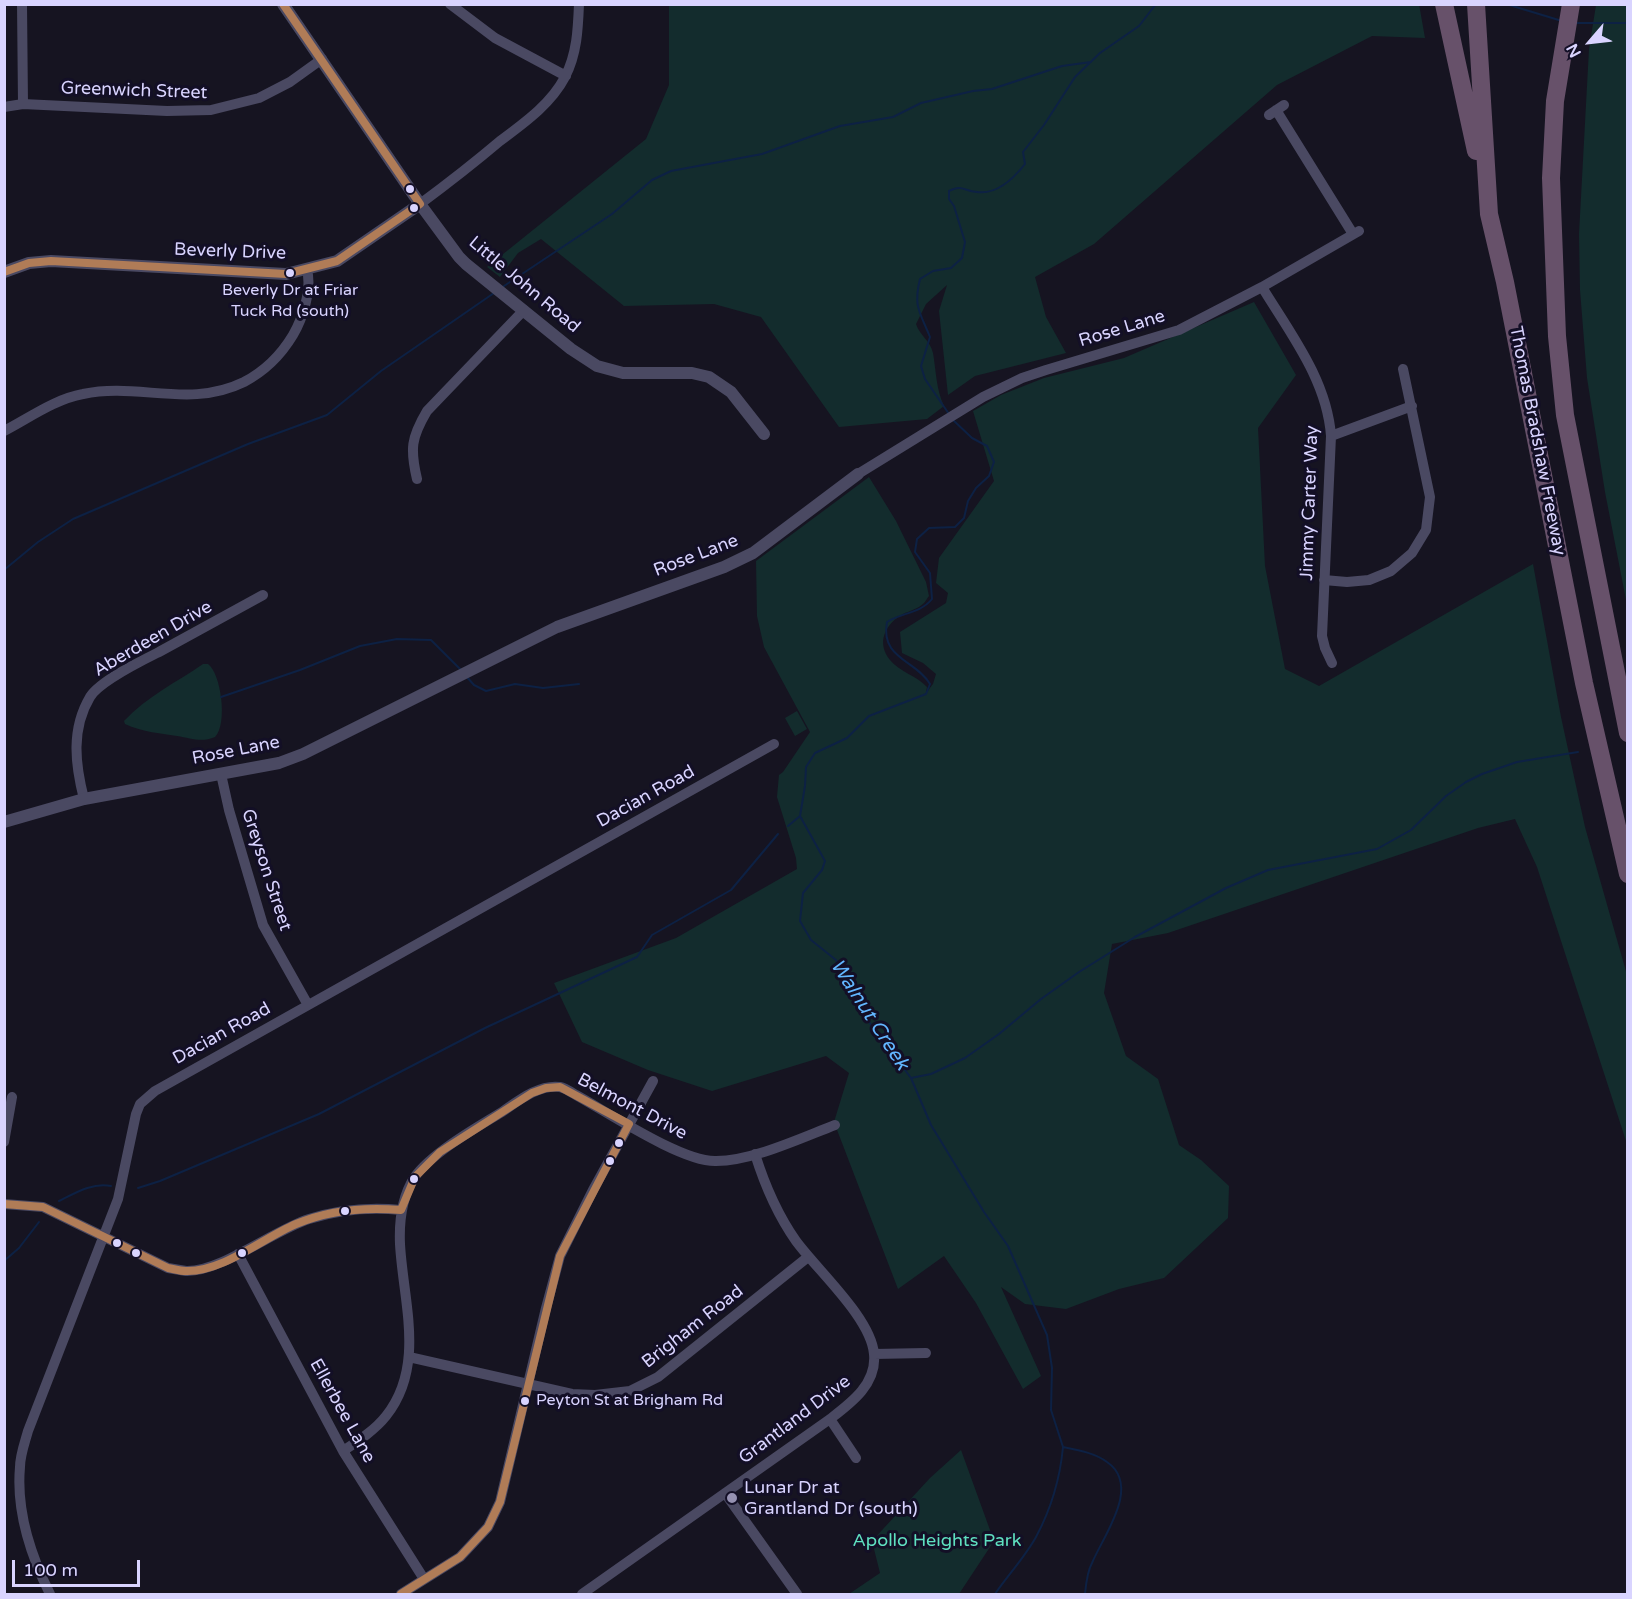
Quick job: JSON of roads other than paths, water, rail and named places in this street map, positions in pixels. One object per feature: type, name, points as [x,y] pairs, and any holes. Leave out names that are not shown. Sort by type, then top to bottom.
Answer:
[{"type":"highway","points":[[1444,4],[1489,214]]},
{"type":"highway","name":"Thomas Bradshaw Freeway","points":[[1476,4],[1489,214],[1507,293],[1584,683],[1628,874]]},
{"type":"highway","points":[[1555,101],[1564,4]]},
{"type":"highway","name":"Thomas Bradshaw Freeway","points":[[1571,4],[1555,101],[1551,178],[1557,336],[1565,415],[1628,733]]},
{"type":"street","points":[[22,4],[23,104]]},
{"type":"street","name":"Little John Road","points":[[284,4],[420,204],[459,257],[580,355],[604,369],[622,373],[692,373],[714,379],[731,392],[764,434]]},
{"type":"street","points":[[450,4],[495,38],[566,76]]},
{"type":"street","name":"Beverly Drive","points":[[4,272],[28,263],[51,261],[286,274],[337,261],[420,204],[540,109],[566,76],[574,53],[579,4]]},
{"type":"street","name":"Greenwich Street","points":[[4,107],[23,104],[166,111],[227,108],[275,91],[322,59]]},
{"type":"street","name":"Rose Lane","points":[[4,822],[84,799],[279,763],[303,754],[556,627],[724,567],[753,553],[858,474],[964,408],[1022,378],[1179,330],[1262,287],[1356,233],[1276,110]]},
{"type":"street","points":[[4,431],[82,394],[111,391],[208,395],[228,390],[251,378],[271,364],[295,331],[307,291],[309,277],[307,270]]},
{"type":"street","name":"Jimmy Carter Way","points":[[1262,287],[1318,383],[1330,420],[1322,636],[1332,663]]},
{"type":"street","points":[[417,479],[411,456],[416,431],[427,411],[524,310]]},
{"type":"street","points":[[1324,580],[1347,582],[1369,580],[1391,572],[1420,543],[1428,522],[1430,497],[1403,369]]},
{"type":"street","points":[[1331,436],[1412,406]]},
{"type":"street","name":"Aberdeen Drive","points":[[84,799],[77,773],[76,743],[82,715],[92,694],[128,669],[263,595]]},
{"type":"street","name":"Dacian Road","points":[[50,1594],[40,1573],[25,1527],[19,1489],[20,1465],[28,1431],[118,1199],[133,1126],[140,1104],[155,1091],[774,744]]},
{"type":"street","name":"Greyson Street","points":[[221,774],[229,810],[263,925],[308,1005]]},
{"type":"street","points":[[400,1594],[460,1557],[488,1527],[500,1502],[560,1256],[593,1190],[653,1081]]},
{"type":"street","name":"Belmont Drive","points":[[343,1451],[362,1438],[386,1416],[408,1373],[409,1326],[400,1248],[401,1210],[415,1177],[440,1152],[532,1093],[546,1088],[560,1087],[678,1151],[700,1159],[717,1161],[755,1154],[835,1125]]},
{"type":"street","points":[[4,1143],[12,1097]]},
{"type":"street","points":[[755,1154],[765,1186],[780,1217],[808,1257],[866,1328],[874,1354],[927,1353]]},
{"type":"street","points":[[4,1204],[44,1207],[168,1268],[188,1271],[205,1268],[238,1254],[309,1219],[380,1208],[401,1210]]},
{"type":"street","name":"Ellerbee Lane","points":[[238,1254],[343,1451],[424,1579]]},
{"type":"street","name":"Brigham Road","points":[[410,1357],[572,1394],[596,1395],[630,1390],[658,1377],[808,1257]]},
{"type":"street","name":"Grantland Drive","points":[[582,1594],[852,1402],[865,1389],[873,1367],[874,1354]]},
{"type":"street","points":[[830,1419],[856,1458]]},
{"type":"street","points":[[725,1492],[796,1594]]},
{"type":"waterway","name":"Walnut Creek","points":[[949,414],[925,379],[921,366],[930,337],[917,303],[920,279],[933,271],[951,268],[962,258],[965,242],[954,206],[949,199],[949,191],[960,188],[972,191],[991,191],[1016,175],[1025,164],[1023,152],[1044,125],[1075,77],[1100,53],[1139,26],[1156,4]]},
{"type":"waterway","points":[[1506,4],[1562,21]]},
{"type":"waterway","points":[[1576,23],[1628,23]]},
{"type":"waterway","points":[[501,288],[612,214],[652,180],[671,171],[762,154],[840,126],[893,117],[921,103],[992,89],[1062,66],[1091,62]]},
{"type":"waterway","points":[[4,570],[38,542],[73,519],[248,444],[327,415],[381,371],[494,293]]},
{"type":"waterway","name":"Walnut Creek","points":[[952,419],[972,438],[987,446],[994,462],[989,476],[976,488],[968,501],[964,518],[955,527],[929,528],[917,539],[915,552],[930,573],[932,599],[917,610],[887,622],[886,634],[894,652],[924,676],[930,684],[926,694],[869,716],[847,738],[815,753],[806,767],[800,816],[825,861],[822,870],[803,893],[800,921],[811,940],[836,960],[871,1025],[911,1078],[931,1125],[984,1212],[1008,1246],[1047,1335],[1052,1368],[1051,1410],[1063,1447]]},
{"type":"waterway","points":[[221,697],[300,670],[360,646],[397,639],[431,640],[460,669]]},
{"type":"waterway","points":[[466,676],[474,685],[486,691],[515,684],[543,688],[579,684]]},
{"type":"waterway","points":[[911,1078],[931,1074],[965,1058],[1079,972],[1135,937],[1226,888],[1268,870],[1377,849],[1411,830],[1446,796],[1482,774],[1517,762],[1578,752]]},
{"type":"waterway","points":[[788,826],[800,816]]},
{"type":"waterway","points":[[138,1188],[160,1181],[319,1114],[485,1028],[637,957],[652,935],[731,890],[778,834]]},
{"type":"waterway","points":[[59,1201],[91,1187],[111,1186]]},
{"type":"waterway","points":[[4,1261],[19,1248],[39,1222]]},
{"type":"waterway","name":"Walnut Creek","points":[[1063,1447],[1086,1452],[1107,1462],[1117,1472],[1121,1484],[1121,1497],[1117,1511],[1090,1567],[1085,1594]]},
{"type":"waterway","points":[[995,1594],[1036,1537],[1054,1494],[1063,1447]]},
{"type":"place","name":"Beverly Dr at Friar Tuck Rd (south)","points":[[290,273]]},
{"type":"place","name":"Peyton St at Brigham Rd","points":[[525,1401]]},
{"type":"place","name":"Lunar Dr at Grantland Dr (south)","points":[[732,1498]]},
{"type":"park label","name":"Apollo Heights Park","points":[[937,1541]]}]
